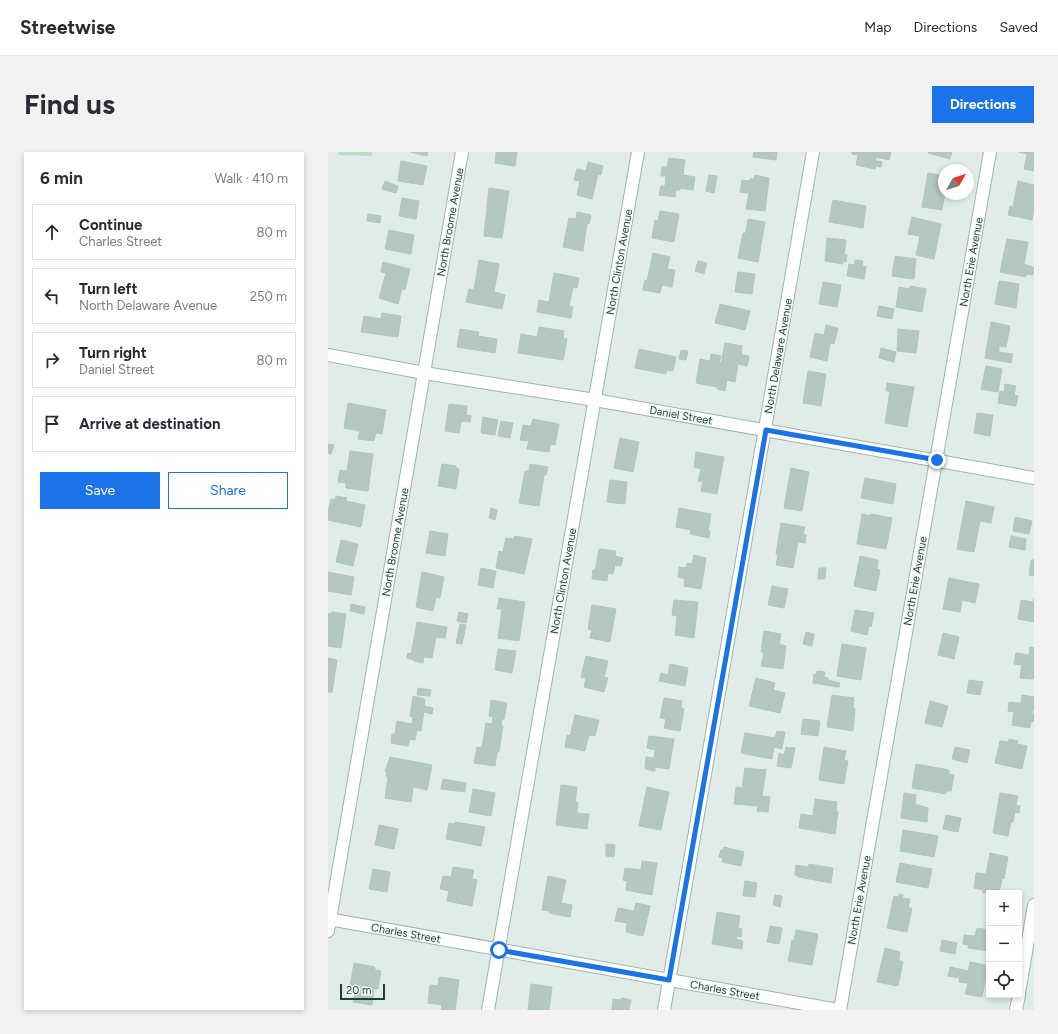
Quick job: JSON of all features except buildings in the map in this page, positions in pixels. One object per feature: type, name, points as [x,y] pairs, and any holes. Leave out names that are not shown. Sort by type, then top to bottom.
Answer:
[{"type":"street","name":"North Broome Avenue","points":[[329,923],[462,152]]},
{"type":"street","name":"North Clinton Avenue","points":[[488,1010],[638,152]]},
{"type":"street","name":"North Delaware Avenue","points":[[664,1010],[766,430],[813,152]]},
{"type":"street","name":"North Erie Avenue","points":[[839,1010],[990,152]]},
{"type":"street","name":"Daniel Street","points":[[328,355],[424,373],[595,400],[1034,478]]},
{"type":"street","points":[[1022,976],[1034,905]]},
{"type":"street","name":"Charles Street","points":[[329,923],[499,950],[839,1010]]},
{"type":"street","points":[[1016,1010],[1018,998]]},
{"type":"green space","points":[[338,152],[372,152],[372,156],[339,155]]},
{"type":"route","points":[[499,950],[669,980],[766,430],[937,460]]}]
